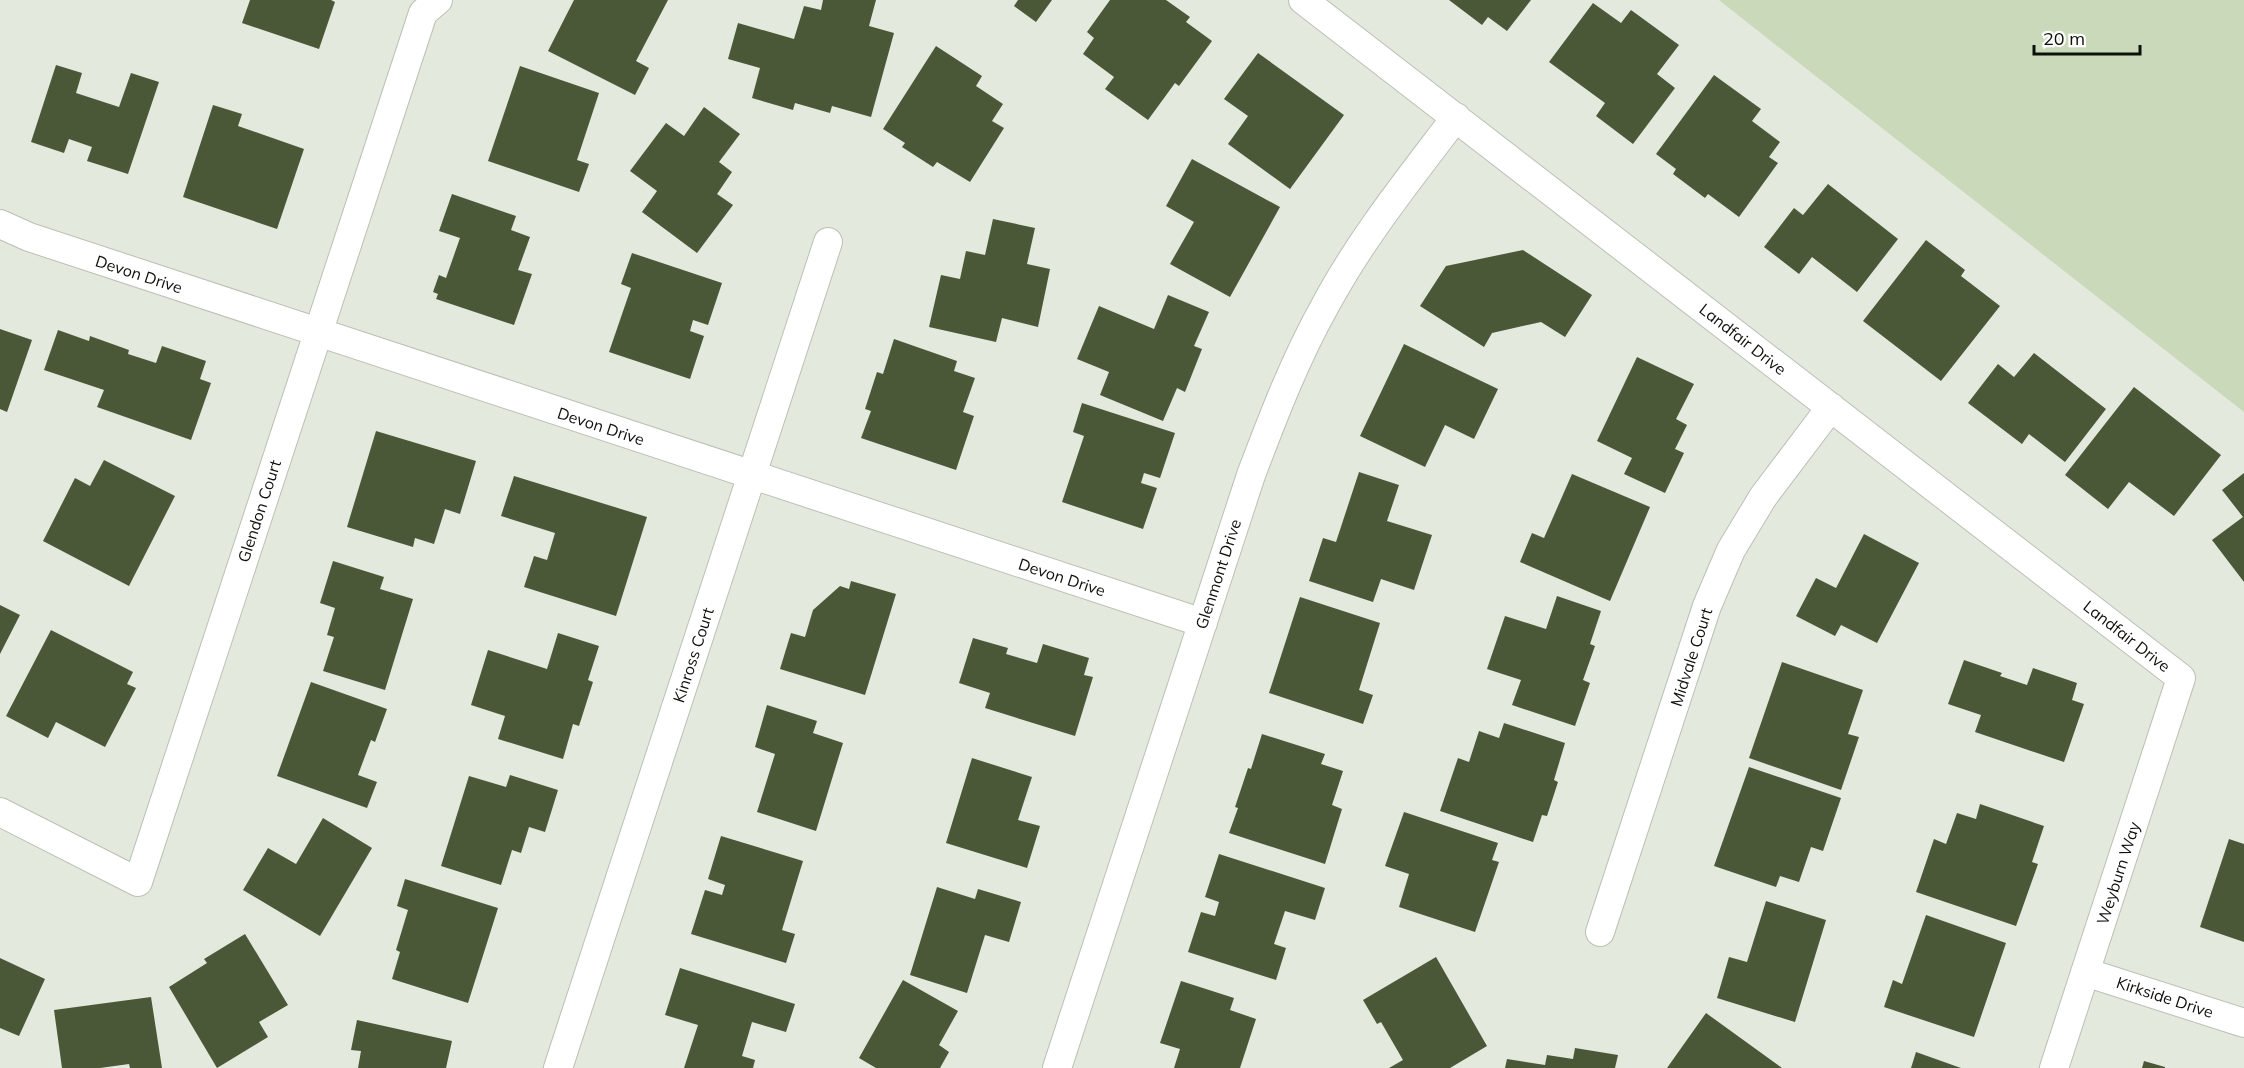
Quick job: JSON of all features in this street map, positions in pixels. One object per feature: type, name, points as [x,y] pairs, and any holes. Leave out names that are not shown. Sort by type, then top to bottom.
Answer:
[{"type":"street","name":"Glendon Court","points":[[0,812],[138,882],[423,13],[438,0]]},
{"type":"street","name":"Landfair Drive","points":[[1304,0],[2181,678]]},
{"type":"street","name":"Glenmont Drive","points":[[1057,1068],[1251,475],[1288,380],[1326,304],[1370,231],[1456,117]]},
{"type":"street","name":"Devon Drive","points":[[0,224],[29,237],[317,333],[1203,623]]},
{"type":"street","name":"Kinross Court","points":[[558,1068],[828,242]]},
{"type":"street","name":"Midvale Court","points":[[1600,932],[1707,606],[1731,550],[1763,497],[1831,407]]},
{"type":"street","name":"Weyburn Way","points":[[2054,1068],[2181,678]]},
{"type":"street","name":"Kirkside Drive","points":[[2085,972],[2244,1023]]},
{"type":"green space","points":[[1719,0],[2244,0],[2244,412],[1767,38]]},
{"type":"building","points":[[250,0],[331,0],[335,2],[319,49],[242,23]]},
{"type":"building","points":[[574,0],[668,0],[636,61],[649,68],[635,95],[548,51]]},
{"type":"building","points":[[823,0],[876,0],[869,26],[894,33],[871,117],[832,106],[830,113],[795,103],[793,110],[752,98],[760,68],[728,59],[738,23],[794,39],[804,6],[821,10]]},
{"type":"building","points":[[1018,0],[1052,0],[1036,22],[1014,6]]},
{"type":"building","points":[[1110,0],[1166,0],[1190,17],[1186,22],[1212,41],[1179,86],[1175,83],[1148,120],[1105,89],[1114,77],[1083,54],[1094,38],[1087,32]]},
{"type":"building","points":[[1449,0],[1531,0],[1507,31],[1488,17],[1482,25]]},
{"type":"building","points":[[1593,3],[1621,23],[1631,10],[1679,45],[1657,74],[1675,88],[1633,144],[1596,116],[1605,103],[1549,62]]},
{"type":"building","points":[[936,46],[982,76],[976,86],[1003,104],[992,121],[1004,128],[970,182],[937,162],[933,167],[902,147],[905,143],[883,129]]},
{"type":"building","points":[[1258,53],[1344,115],[1290,189],[1228,144],[1248,116],[1224,99]]},
{"type":"building","points":[[56,65],[82,73],[76,93],[119,107],[131,73],[159,82],[128,174],[87,161],[92,147],[69,139],[64,153],[31,142]]},
{"type":"building","points":[[520,66],[599,93],[577,160],[589,164],[579,192],[488,161]]},
{"type":"building","points":[[1714,75],[1761,109],[1752,121],[1780,142],[1769,157],[1778,163],[1739,217],[1708,194],[1705,198],[1673,174],[1676,169],[1656,154]]},
{"type":"building","points":[[213,105],[242,114],[238,126],[304,149],[277,229],[183,197]]},
{"type":"building","points":[[704,107],[740,134],[719,162],[732,172],[717,194],[733,205],[697,253],[642,212],[657,191],[630,171],[666,123],[684,136]]},
{"type":"building","points":[[1192,159],[1280,207],[1230,297],[1170,264],[1194,222],[1166,206]]},
{"type":"building","points":[[1828,184],[1898,239],[1857,292],[1812,257],[1799,274],[1764,247],[1794,208],[1803,215]]},
{"type":"building","points":[[452,194],[516,216],[511,230],[530,237],[518,270],[532,274],[514,325],[436,299],[438,294],[433,292],[439,275],[446,278],[460,238],[439,231]]},
{"type":"building","points":[[993,219],[1035,228],[1027,264],[1050,269],[1038,327],[1002,318],[996,342],[929,327],[941,275],[960,279],[966,251],[985,255]]},
{"type":"building","points":[[1926,240],[1965,270],[1961,276],[2000,306],[1941,381],[1863,321]]},
{"type":"building","points":[[1523,250],[1592,295],[1565,337],[1541,322],[1492,333],[1484,347],[1420,306],[1446,266]]},
{"type":"building","points":[[632,253],[722,283],[708,325],[693,320],[690,331],[704,336],[690,379],[609,352],[631,288],[621,284]]},
{"type":"building","points":[[1168,295],[1209,312],[1194,346],[1202,349],[1185,392],[1177,388],[1163,421],[1100,395],[1109,372],[1077,359],[1099,306],[1154,329]]},
{"type":"building","points":[[0,329],[32,340],[7,412],[0,409]]},
{"type":"building","points":[[58,330],[89,341],[90,336],[129,350],[128,354],[156,363],[162,346],[206,361],[200,379],[211,383],[191,440],[97,407],[104,390],[44,370]]},
{"type":"building","points":[[894,339],[957,361],[954,371],[975,378],[963,412],[974,416],[956,470],[861,438],[871,411],[865,409],[877,372],[883,374]]},
{"type":"building","points":[[1404,344],[1498,389],[1474,439],[1445,425],[1425,467],[1360,436]]},
{"type":"building","points":[[2034,353],[2106,409],[2065,462],[2029,434],[2022,444],[1968,403],[1998,364],[2014,377]]},
{"type":"building","points":[[1637,357],[1694,384],[1676,419],[1687,425],[1675,449],[1684,453],[1665,493],[1624,474],[1632,458],[1597,441]]},
{"type":"building","points":[[2134,387],[2221,455],[2174,516],[2129,482],[2108,509],[2065,475]]},
{"type":"building","points":[[1082,403],[1175,433],[1160,478],[1144,473],[1141,483],[1157,488],[1143,529],[1062,502],[1084,436],[1073,432]]},
{"type":"building","points":[[376,431],[476,461],[460,514],[445,509],[434,544],[415,538],[413,547],[347,527]]},
{"type":"building","points":[[104,460],[175,496],[129,586],[43,541],[75,478],[90,486]]},
{"type":"building","points":[[1359,472],[1399,485],[1387,521],[1432,535],[1414,590],[1381,579],[1373,602],[1309,581],[1323,538],[1336,542]]},
{"type":"building","points":[[2244,473],[2244,582],[2212,540],[2243,517],[2222,490]]},
{"type":"building","points":[[1572,474],[1650,507],[1610,601],[1520,562],[1532,533],[1544,538]]},
{"type":"building","points":[[514,476],[647,517],[616,616],[524,587],[534,556],[547,560],[555,533],[501,516]]},
{"type":"building","points":[[1864,534],[1919,563],[1877,643],[1841,625],[1835,636],[1796,616],[1816,578],[1836,588]]},
{"type":"building","points":[[333,561],[384,577],[380,589],[413,599],[385,690],[323,671],[334,637],[327,635],[335,608],[320,603]]},
{"type":"building","points":[[851,581],[896,594],[865,695],[780,669],[791,633],[805,637],[813,610],[840,586],[849,589]]},
{"type":"building","points":[[1557,596],[1601,611],[1590,644],[1595,646],[1583,680],[1590,683],[1575,726],[1512,705],[1521,680],[1487,669],[1505,616],[1546,629]]},
{"type":"building","points":[[1300,597],[1380,623],[1359,690],[1373,695],[1363,724],[1269,693]]},
{"type":"building","points":[[0,605],[20,615],[0,654]]},
{"type":"building","points":[[51,630],[133,672],[127,684],[136,688],[105,747],[56,722],[48,738],[6,716]]},
{"type":"building","points":[[558,633],[599,646],[588,680],[593,682],[579,726],[573,724],[563,759],[498,739],[505,716],[471,705],[488,650],[547,669]]},
{"type":"building","points":[[973,638],[1008,648],[1006,654],[1037,663],[1043,644],[1089,658],[1084,675],[1093,677],[1075,736],[985,708],[990,693],[959,683]]},
{"type":"building","points":[[1964,660],[2002,673],[2000,676],[2027,685],[2033,668],[2077,683],[2072,700],[2084,704],[2064,762],[1975,732],[1981,715],[1948,704]]},
{"type":"building","points":[[1782,662],[1863,690],[1848,734],[1859,737],[1841,790],[1749,758]]},
{"type":"building","points":[[311,682],[387,709],[375,742],[371,740],[358,775],[377,782],[367,808],[277,776]]},
{"type":"building","points":[[767,705],[817,721],[813,733],[843,743],[816,831],[757,812],[775,754],[755,747]]},
{"type":"building","points":[[1504,723],[1565,743],[1554,780],[1558,782],[1547,816],[1542,815],[1533,842],[1440,811],[1458,758],[1469,762],[1479,731],[1499,738]]},
{"type":"building","points":[[1262,734],[1325,754],[1321,764],[1343,771],[1332,805],[1342,809],[1325,864],[1229,833],[1248,768],[1251,769]]},
{"type":"building","points":[[972,758],[1032,777],[1018,820],[1040,826],[1027,868],[946,843]]},
{"type":"building","points":[[1749,767],[1841,798],[1823,851],[1811,847],[1799,882],[1780,876],[1776,887],[1714,866]]},
{"type":"building","points":[[510,775],[558,790],[545,832],[529,827],[521,853],[512,850],[501,885],[441,866],[469,776],[506,787]]},
{"type":"building","points":[[1980,804],[2044,826],[2032,862],[2038,864],[2016,926],[1916,892],[1934,839],[1946,844],[1957,813],[1976,819]]},
{"type":"building","points":[[1404,812],[1498,843],[1492,860],[1499,862],[1475,932],[1399,907],[1409,874],[1385,866]]},
{"type":"building","points":[[323,818],[372,848],[320,936],[243,890],[268,848],[296,864]]},
{"type":"building","points":[[721,836],[803,861],[782,930],[795,934],[786,963],[691,934],[705,890],[722,895],[725,885],[708,879]]},
{"type":"building","points":[[2229,839],[2244,844],[2244,942],[2200,927]]},
{"type":"building","points":[[1219,854],[1325,888],[1315,920],[1285,911],[1274,944],[1286,948],[1276,980],[1188,952],[1201,912],[1215,916],[1219,902],[1205,897]]},
{"type":"building","points":[[405,879],[498,908],[468,1003],[392,979],[400,952],[396,950],[408,910],[397,906]]},
{"type":"building","points":[[937,887],[975,899],[978,889],[1021,902],[1009,942],[985,935],[967,993],[910,975]]},
{"type":"building","points":[[1766,901],[1826,920],[1795,1022],[1717,998],[1729,957],[1747,962]]},
{"type":"building","points":[[1926,915],[2006,943],[1974,1037],[1884,1007],[1893,980],[1902,984]]},
{"type":"building","points":[[245,934],[288,1005],[259,1022],[268,1037],[217,1068],[169,987],[207,963],[204,959]]},
{"type":"building","points":[[1436,957],[1487,1046],[1450,1068],[1389,1068],[1403,1060],[1381,1022],[1377,1024],[1363,1000]]},
{"type":"building","points":[[0,958],[45,979],[19,1036],[0,1028]]},
{"type":"building","points":[[680,968],[795,1004],[786,1032],[752,1022],[742,1056],[755,1060],[753,1068],[684,1068],[698,1025],[665,1015]]},
{"type":"building","points":[[903,980],[958,1011],[939,1045],[949,1052],[940,1068],[876,1068],[859,1058]]},
{"type":"building","points":[[1181,981],[1234,998],[1230,1010],[1256,1019],[1240,1068],[1174,1068],[1180,1049],[1160,1043]]},
{"type":"building","points":[[151,997],[162,1068],[130,1068],[129,1064],[100,1068],[62,1068],[54,1010]]},
{"type":"building","points":[[1706,1013],[1782,1068],[1667,1068]]},
{"type":"building","points":[[357,1020],[452,1041],[446,1068],[358,1068],[361,1051],[351,1050]]},
{"type":"building","points":[[1575,1048],[1618,1055],[1615,1068],[1505,1068],[1507,1059],[1545,1065],[1547,1055],[1573,1059]]},
{"type":"building","points":[[1916,1052],[1961,1068],[1911,1068]]},
{"type":"building","points":[[2144,1061],[2165,1067],[2165,1068],[2142,1068]]}]
